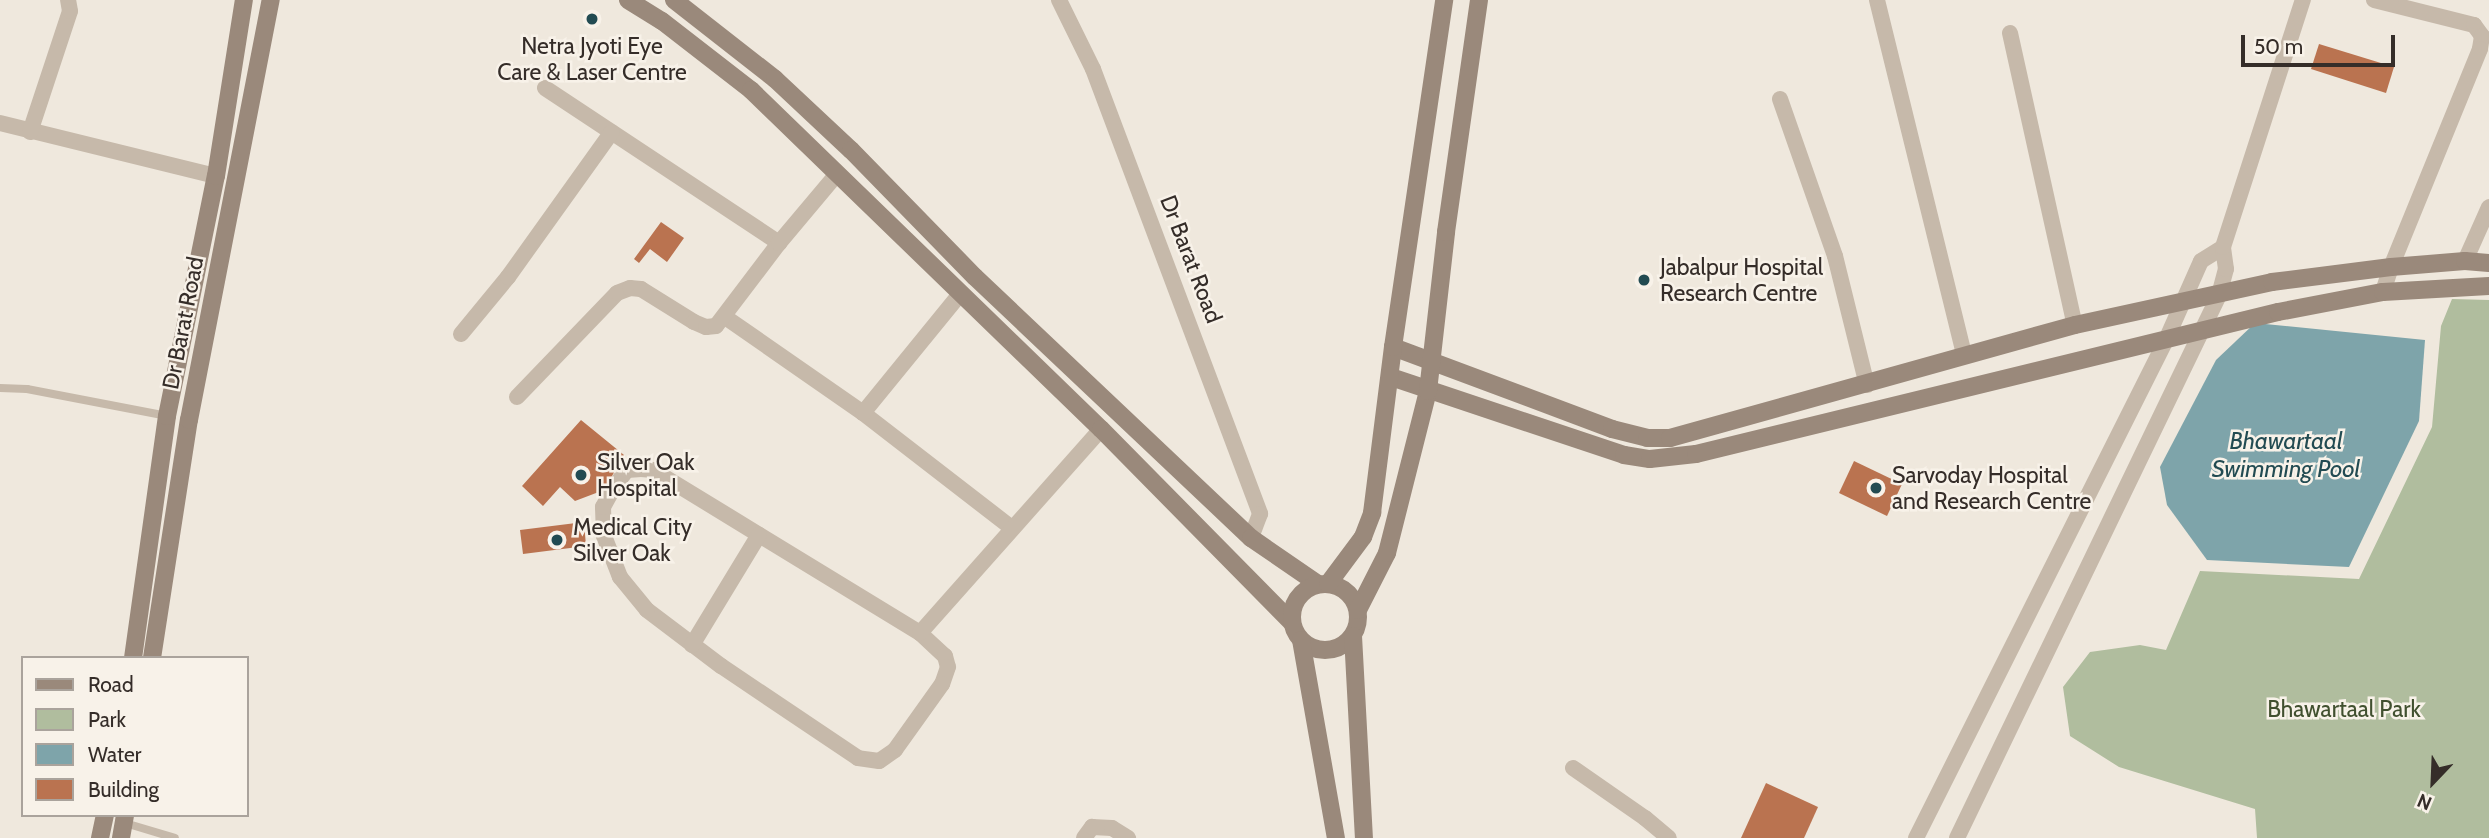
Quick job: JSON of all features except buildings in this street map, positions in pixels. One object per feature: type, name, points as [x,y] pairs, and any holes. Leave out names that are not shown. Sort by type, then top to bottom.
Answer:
[{"type":"street","points":[[30,132],[70,11],[68,0]]},
{"type":"street","name":"Dr Barat Road","points":[[133,656],[167,416],[216,176],[244,0]]},
{"type":"street","name":"Dr Barat Road","points":[[152,656],[189,419],[271,0]]},
{"type":"street","points":[[628,0],[662,21],[751,90],[1101,429],[1292,623],[1301,640],[1336,838]]},
{"type":"street","points":[[674,0],[775,79],[851,150],[975,276],[1251,538],[1323,584],[1348,593],[1357,610]]},
{"type":"street","name":"Dr Barat Road","points":[[1059,0],[1093,69],[1260,514],[1251,538]]},
{"type":"street","points":[[1292,623],[1294,604],[1299,595],[1323,584],[1363,537],[1373,513],[1393,347],[1444,0]]},
{"type":"street","points":[[1364,838],[1353,636],[1357,610],[1387,553],[1428,391],[1479,0]]},
{"type":"street","points":[[1877,0],[1964,355]]},
{"type":"street","points":[[1956,838],[2219,295],[2227,269],[2223,247],[2304,0]]},
{"type":"street","points":[[2374,0],[2474,25],[2482,36],[2480,49],[2390,267],[2383,292]]},
{"type":"street","points":[[2010,33],[2075,325]]},
{"type":"street","points":[[545,88],[779,243]]},
{"type":"street","points":[[1780,99],[1835,256],[1867,385]]},
{"type":"street","points":[[0,123],[216,176]]},
{"type":"street","points":[[461,334],[508,276],[612,132]]},
{"type":"street","points":[[517,397],[617,293],[630,288],[641,289],[706,327],[716,326],[779,243],[837,174]]},
{"type":"street","points":[[2465,261],[2489,207]]},
{"type":"street","points":[[1916,838],[2166,340],[2201,261],[2223,247]]},
{"type":"street","points":[[1393,347],[1612,429],[1647,438],[1670,438],[2075,325],[2272,282],[2390,267],[2465,261],[2489,263]]},
{"type":"street","points":[[1391,377],[1624,454],[1650,459],[1696,454],[2278,312],[2383,292],[2489,286]]},
{"type":"street","points":[[863,413],[960,294]]},
{"type":"street","points":[[725,317],[863,413],[1012,528]]},
{"type":"street","points":[[920,633],[1101,429]]},
{"type":"street","points":[[627,470],[653,470],[759,535],[920,633],[945,656],[948,667],[943,684],[895,750],[879,761],[858,758],[692,645],[647,610],[620,576],[604,536],[603,507],[614,486],[627,470]]},
{"type":"street","points":[[692,645],[759,535]]},
{"type":"street","points":[[1301,640],[1318,650],[1328,650],[1346,643],[1353,636]]},
{"type":"street","points":[[1573,768],[1669,838]]},
{"type":"street","points":[[100,838],[105,817]]},
{"type":"street","points":[[1084,838],[1092,827],[1112,828],[1128,838]]},
{"type":"lane","points":[[0,388],[27,389],[167,416]]},
{"type":"lane","points":[[124,825],[175,838]]},
{"type":"green space","name":"Bhawartaal Park","points":[[2452,299],[2489,300],[2489,838],[2257,838],[2255,809],[2119,767],[2070,736],[2063,687],[2090,652],[2140,645],[2166,650],[2200,571],[2359,579],[2432,427],[2441,326]]},
{"type":"water","name":"Bhawartaal Swimming Pool","points":[[2255,323],[2425,340],[2419,421],[2349,567],[2207,560],[2167,505],[2160,467],[2216,360]]},
{"type":"place","name":"Netra Jyoti Eye Care & Laser Centre","points":[[592,19]]},
{"type":"place","name":"Jabalpur Hospital Research Centre","points":[[1644,280]]},
{"type":"place","name":"Silver Oak Hospital","points":[[581,475]]},
{"type":"place","name":"Sarvoday Hospital and Research Centre","points":[[1876,488]]},
{"type":"place","name":"Medical City Silver Oak","points":[[557,540]]}]
